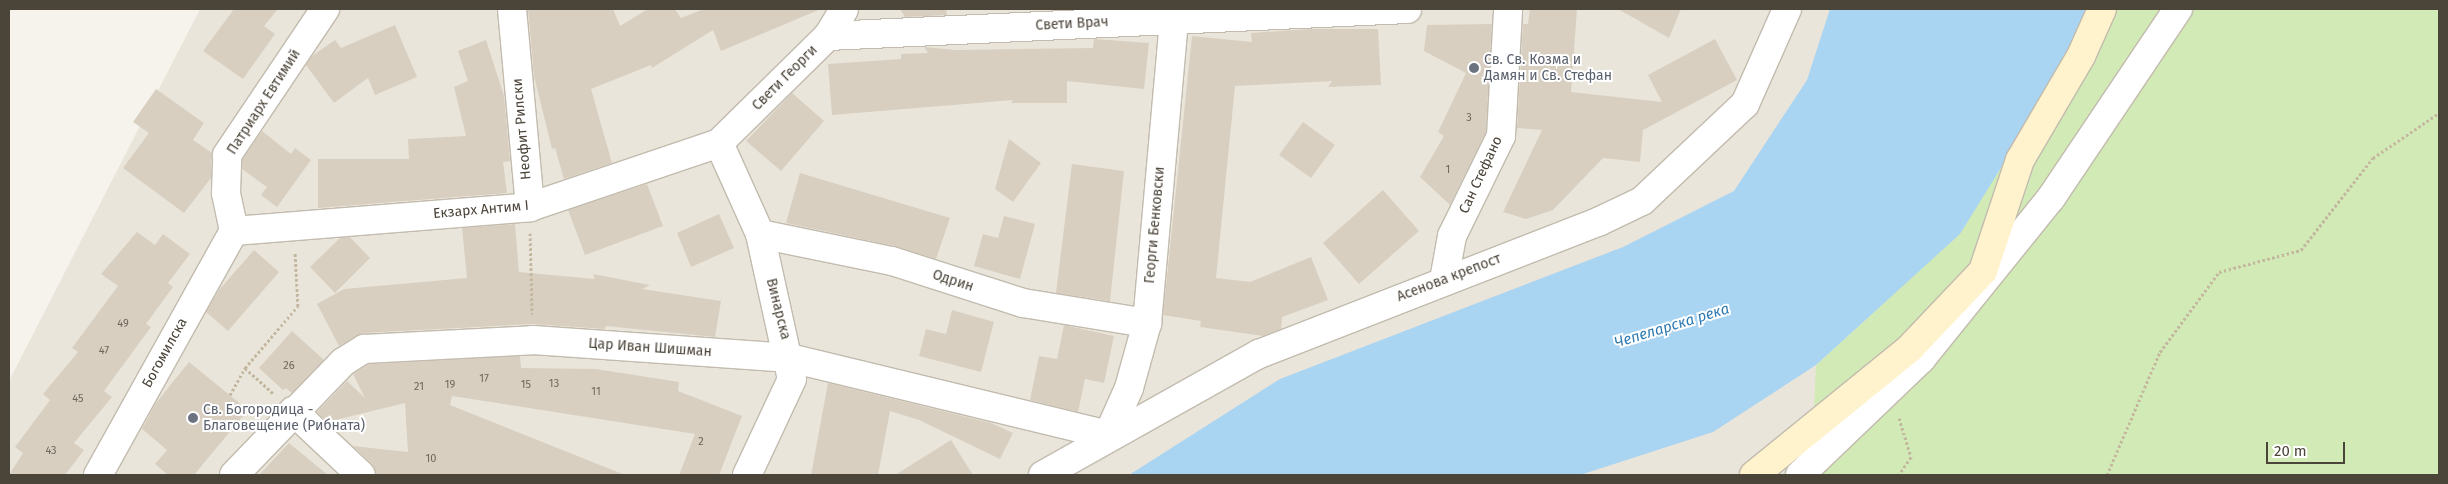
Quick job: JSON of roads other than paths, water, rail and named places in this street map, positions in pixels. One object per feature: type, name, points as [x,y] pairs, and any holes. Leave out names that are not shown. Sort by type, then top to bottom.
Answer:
[{"type":"main road","points":[[1754,475],[1910,348],[1983,271],[2020,160],[2081,56],[2102,9]]},
{"type":"street","name":"Патриарх Евтимий","points":[[234,231],[226,193],[227,155],[325,9]]},
{"type":"street","name":"Неофит Рилски","points":[[512,9],[530,207]]},
{"type":"street","name":"Свети Георги","points":[[720,143],[828,36],[844,9]]},
{"type":"street","name":"Свети Врач","points":[[828,36],[1172,14],[1407,9]]},
{"type":"street","name":"Сан Стефано","points":[[1444,280],[1452,236],[1501,136],[1508,9]]},
{"type":"street","name":"Асенова крепост","points":[[1043,475],[1108,435],[1259,354],[1444,280],[1598,222],[1642,201],[1745,104],[1787,9]]},
{"type":"street","points":[[1800,475],[1890,391],[1921,359],[2051,198],[2178,9]]},
{"type":"street","name":"Георги Бенковски","points":[[1108,435],[1129,388],[1146,323],[1172,14]]},
{"type":"street","name":"Екзарх Антим I","points":[[234,231],[530,207],[720,143]]},
{"type":"street","name":"Винарска","points":[[720,143],[760,234],[790,358],[792,378],[747,475]]},
{"type":"street","name":"Богомилска","points":[[98,475],[234,231]]},
{"type":"street","name":"Одрин","points":[[760,234],[892,261],[1022,303],[1146,323]]},
{"type":"street","name":"Цар Иван Шишман","points":[[234,475],[286,404],[364,349],[533,340],[790,358],[1108,435]]},
{"type":"street","points":[[286,404],[360,475]]},
{"type":"water","name":"Чепеларска река","points":[[1830,9],[2091,9],[2077,45],[1960,234],[1816,365],[1713,432],[1580,475],[1129,475],[1280,379],[1623,247],[1734,191],[1807,80]]},
{"type":"place","name":"Св. Св. Козма и Дамян и Св. Стефан","points":[[1474,68]]},
{"type":"place","name":"Св. Богородица - Благовещение (Рибната)","points":[[193,418]]}]
